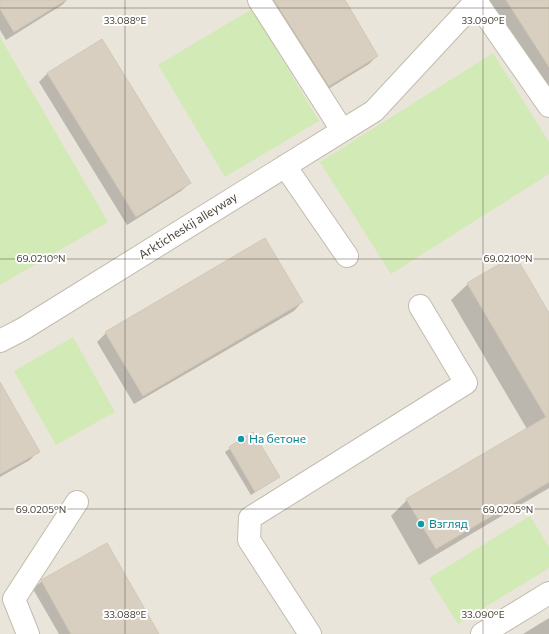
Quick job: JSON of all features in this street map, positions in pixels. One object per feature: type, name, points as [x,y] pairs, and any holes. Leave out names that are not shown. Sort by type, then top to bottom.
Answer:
[{"type":"street","points":[[259,0],[342,130]]},
{"type":"street","points":[[476,1],[549,106]]},
{"type":"street","name":"Arkticheskij alleyway","points":[[0,341],[23,329],[374,111],[476,1]]},
{"type":"street","points":[[285,166],[347,256]]},
{"type":"street","points":[[310,634],[249,540],[250,518],[466,383],[420,306]]},
{"type":"street","points":[[28,634],[14,599],[77,502]]},
{"type":"street","points":[[482,634],[549,593]]},
{"type":"shaded area","points":[[0,0],[549,0],[549,634],[0,634]]},
{"type":"green space","points":[[252,9],[319,121],[225,177],[158,65]]},
{"type":"green space","points":[[0,37],[108,222],[0,285]]},
{"type":"green space","points":[[493,53],[549,142],[549,174],[391,274],[320,162]]},
{"type":"green space","points":[[73,337],[115,412],[56,445],[14,371]]},
{"type":"green space","points":[[530,516],[549,547],[549,568],[458,624],[429,578]]},
{"type":"building","points":[[0,0],[66,0],[14,32],[0,9]]},
{"type":"building","points":[[274,0],[345,0],[378,56],[329,86]]},
{"type":"building","points":[[506,0],[549,0],[549,67]]},
{"type":"building","points":[[102,39],[191,183],[136,217],[47,73]]},
{"type":"building","points":[[265,238],[303,302],[143,396],[105,332]]},
{"type":"building","points":[[515,255],[549,313],[549,482],[436,549],[406,499],[546,417],[467,283]]},
{"type":"building","points":[[0,382],[40,452],[0,474]]},
{"type":"building","points":[[253,432],[280,477],[255,492],[229,447]]},
{"type":"building","points":[[107,543],[159,634],[71,634],[41,580]]},
{"type":"place","name":"На бетоне","points":[[241,439]]},
{"type":"place","name":"Взгляд","points":[[421,524]]}]
